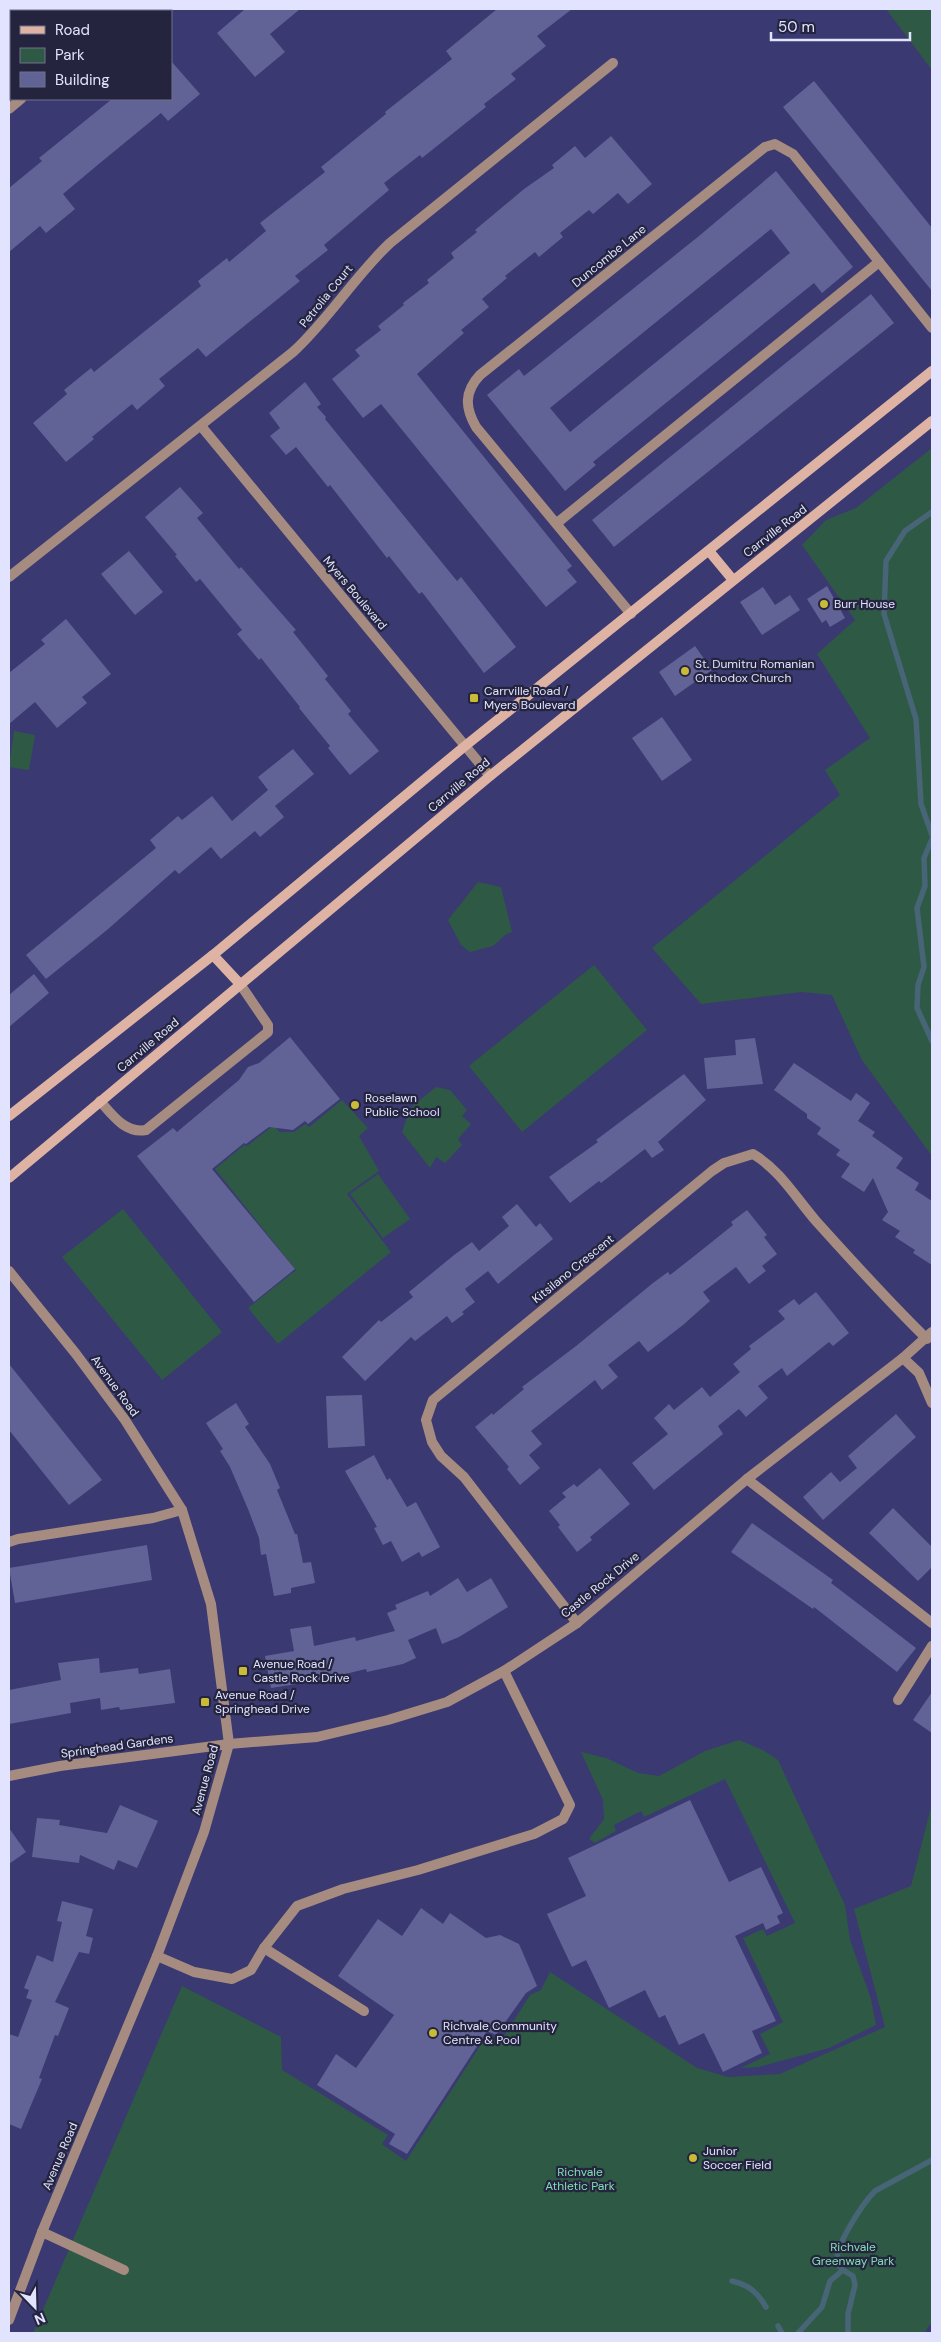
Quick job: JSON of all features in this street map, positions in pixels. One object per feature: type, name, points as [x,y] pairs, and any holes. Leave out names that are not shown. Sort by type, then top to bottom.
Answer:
[{"type":"main road","name":"Carrville Road","points":[[9,1116],[213,955],[465,746],[932,372]]},
{"type":"main road","name":"Carrville Road","points":[[9,1178],[490,776],[932,421]]},
{"type":"main road","points":[[709,551],[733,580]]},
{"type":"main road","points":[[213,955],[240,984]]},
{"type":"street","name":"Petrolia Court","points":[[9,577],[201,426],[305,341],[327,317],[360,272],[390,243],[613,63]]},
{"type":"street","points":[[9,108],[20,100]]},
{"type":"street","name":"Duncombe Lane","points":[[631,614],[557,522],[476,427],[470,417],[468,402],[470,386],[480,375],[757,153],[775,144],[793,154],[932,328]]},
{"type":"street","points":[[557,522],[879,262]]},
{"type":"street","name":"Myers Boulevard","points":[[201,426],[490,776]]},
{"type":"street","points":[[100,1101],[129,1129],[136,1132],[146,1130],[268,1032],[268,1025],[240,984]]},
{"type":"street","name":"Kitsilano Crescent","points":[[577,1623],[464,1477],[441,1456],[432,1442],[426,1420],[433,1400],[697,1183],[724,1163],[753,1154],[768,1163],[815,1219],[890,1302],[930,1335]]},
{"type":"street","name":"Avenue Road","points":[[9,1271],[76,1354],[125,1420],[182,1510],[211,1604],[229,1744],[204,1832],[157,1956],[42,2232],[9,2320]]},
{"type":"street","name":"Castle Rock Drive","points":[[229,1744],[317,1736],[388,1720],[447,1702],[504,1671],[577,1623],[747,1479],[930,1335]]},
{"type":"street","points":[[903,1358],[920,1374],[932,1403]]},
{"type":"street","points":[[747,1479],[932,1623]]},
{"type":"street","points":[[9,1542],[153,1518],[182,1510]]},
{"type":"street","points":[[898,1700],[932,1646]]},
{"type":"street","points":[[157,1956],[194,1972],[232,1979],[252,1970],[264,1948],[297,1906],[343,1889],[418,1870],[534,1834],[563,1819],[570,1805],[504,1671]]},
{"type":"street","name":"Springhead Gardens","points":[[9,1776],[60,1766],[229,1744]]},
{"type":"street","points":[[264,1948],[364,2011]]},
{"type":"street","points":[[42,2232],[124,2270]]},
{"type":"green space","points":[[886,9],[932,9],[932,70]]},
{"type":"green space","points":[[932,448],[932,1156],[862,1060],[832,995],[802,992],[701,1004],[652,948],[840,795],[825,770],[870,738],[817,654],[855,620],[802,545],[826,520],[856,508]]},
{"type":"green space","points":[[14,731],[35,735],[29,770],[9,767]]},
{"type":"green space","points":[[478,882],[501,887],[512,932],[505,935],[493,946],[470,952],[461,945],[448,920]]},
{"type":"green space","points":[[594,965],[647,1030],[522,1132],[469,1066]]},
{"type":"green space","points":[[436,1087],[450,1090],[467,1110],[462,1116],[471,1124],[458,1139],[462,1145],[445,1163],[436,1157],[430,1168],[402,1132],[411,1107]]},
{"type":"green space","points":[[342,1100],[368,1128],[359,1136],[379,1171],[347,1194],[391,1252],[278,1344],[248,1308],[296,1270],[215,1169],[244,1145],[247,1146],[274,1125],[279,1132],[294,1132],[305,1124],[309,1127]]},
{"type":"green space","points":[[378,1174],[410,1219],[383,1238],[350,1194]]},
{"type":"green space","points":[[123,1209],[222,1332],[162,1380],[62,1257]]},
{"type":"green space","points":[[739,1740],[763,1750],[778,1760],[845,1905],[850,1940],[871,1999],[876,2025],[829,2048],[758,2067],[741,2068],[770,2054],[760,2034],[783,2022],[743,1938],[763,1929],[767,1936],[795,1923],[725,1779],[644,1817],[641,1811],[614,1825],[616,1831],[595,1843],[589,1839],[604,1819],[603,1800],[581,1752],[606,1758],[638,1773],[659,1776],[705,1751]]},
{"type":"green space","name":"Richvale Athletic Park","points":[[932,1803],[932,2322],[924,2333],[33,2333],[182,1986],[281,2037],[282,2070],[388,2135],[382,2144],[406,2161],[487,2035],[501,2041],[530,1995],[541,1990],[550,1972],[697,2068],[728,2077],[780,2074],[885,2027],[854,1909],[911,1886]]},
{"type":"building","points":[[245,9],[300,9],[270,34],[285,52],[255,77],[217,33]]},
{"type":"building","points":[[497,9],[572,9],[537,36],[546,46],[511,74],[516,79],[484,104],[486,107],[422,158],[420,155],[384,183],[389,190],[324,245],[328,250],[295,276],[300,281],[206,357],[198,348],[159,379],[165,386],[137,410],[132,404],[92,437],[94,439],[66,462],[33,423],[67,394],[64,390],[91,368],[94,372],[201,286],[198,281],[227,258],[229,262],[266,231],[260,223],[325,172],[321,167],[386,114],[385,112],[452,59],[446,51]]},
{"type":"building","points":[[172,62],[200,94],[168,121],[161,113],[100,163],[63,194],[75,209],[46,233],[40,226],[9,252],[9,188],[42,161],[39,158],[111,100],[172,100]]},
{"type":"building","points":[[814,81],[932,228],[932,291],[783,107]]},
{"type":"building","points":[[611,136],[652,184],[628,204],[618,193],[593,214],[589,210],[560,233],[563,237],[539,257],[535,252],[505,276],[507,278],[482,299],[489,307],[461,330],[464,333],[417,374],[572,566],[567,570],[577,582],[546,607],[381,404],[363,418],[332,379],[360,356],[355,350],[381,330],[378,326],[429,283],[427,280],[454,258],[451,253],[477,232],[475,230],[524,189],[554,168],[552,165],[575,146],[585,158]]},
{"type":"building","points":[[776,171],[853,267],[822,293],[814,283],[593,462],[596,465],[565,491],[487,395],[519,369],[524,376],[699,236]],"holes":[[[771,229],[790,253],[570,432],[550,408]]]},
{"type":"building","points":[[871,294],[894,323],[614,547],[592,520]]},
{"type":"building","points":[[305,382],[321,404],[317,407],[326,417],[325,419],[457,581],[461,577],[516,647],[484,673],[422,592],[419,594],[389,556],[387,558],[330,485],[328,487],[296,447],[286,455],[270,436],[280,428],[269,413]]},
{"type":"building","points":[[180,487],[203,513],[197,518],[239,569],[241,567],[296,630],[293,632],[328,676],[325,679],[351,711],[348,714],[379,751],[350,775],[328,748],[330,746],[261,658],[259,660],[237,634],[242,630],[200,579],[196,582],[175,556],[177,555],[145,517]]},
{"type":"building","points":[[129,551],[163,592],[135,615],[101,574]]},
{"type":"building","name":"Burr House","points":[[827,586],[845,618],[830,627],[826,620],[822,623],[807,599]]},
{"type":"building","points":[[763,587],[775,605],[790,595],[800,610],[762,635],[740,602]]},
{"type":"building","points":[[66,619],[111,674],[82,697],[87,703],[57,728],[35,702],[9,724],[9,673],[45,644],[41,640]]},
{"type":"building","name":"St. Dumitru Romanian Orthodox Church","points":[[695,646],[712,670],[675,696],[659,672]]},
{"type":"building","points":[[662,717],[692,760],[662,781],[632,738]]},
{"type":"building","points":[[293,749],[314,774],[275,806],[284,817],[260,837],[255,831],[221,859],[211,847],[179,874],[175,870],[107,930],[46,979],[26,955],[156,848],[150,840],[178,816],[182,820],[212,796],[232,821],[268,790],[258,777]]},
{"type":"building","points":[[34,974],[49,993],[9,1027],[9,995]]},
{"type":"building","points":[[290,1037],[340,1099],[308,1124],[305,1121],[293,1130],[269,1127],[246,1144],[244,1143],[212,1169],[295,1269],[254,1302],[137,1156],[173,1128],[177,1132],[239,1080],[248,1067],[259,1063]]},
{"type":"building","points":[[755,1038],[763,1084],[707,1089],[704,1058],[736,1055],[735,1040]]},
{"type":"building","points":[[794,1063],[851,1101],[856,1093],[870,1103],[858,1121],[875,1132],[872,1136],[903,1158],[896,1168],[919,1183],[915,1190],[932,1201],[932,1265],[913,1253],[915,1250],[895,1237],[900,1231],[882,1220],[888,1212],[873,1178],[864,1192],[841,1177],[850,1164],[836,1155],[840,1150],[817,1134],[821,1128],[807,1118],[807,1114],[774,1090]]},
{"type":"building","points":[[684,1074],[706,1100],[658,1142],[664,1150],[652,1158],[645,1149],[601,1183],[599,1181],[570,1203],[549,1177],[598,1142],[596,1140]]},
{"type":"building","points":[[517,1204],[536,1227],[540,1223],[553,1239],[498,1284],[488,1271],[465,1289],[475,1302],[462,1312],[464,1314],[452,1323],[447,1316],[415,1341],[411,1337],[365,1381],[342,1357],[379,1320],[381,1322],[413,1297],[409,1292],[454,1255],[472,1242],[479,1251],[509,1226],[502,1217]]},
{"type":"building","points":[[747,1210],[767,1235],[764,1237],[777,1254],[762,1266],[766,1271],[749,1284],[736,1267],[703,1292],[710,1301],[648,1352],[639,1341],[608,1365],[618,1377],[602,1390],[595,1380],[531,1431],[542,1444],[529,1455],[540,1468],[520,1485],[507,1469],[509,1467],[475,1427],[492,1413],[493,1415],[524,1389],[522,1387],[653,1283],[668,1272],[670,1275],[693,1257],[733,1225],[731,1222]]},
{"type":"building","points":[[816,1292],[849,1333],[833,1346],[829,1342],[787,1376],[782,1368],[758,1386],[768,1398],[746,1417],[739,1409],[718,1426],[723,1434],[654,1490],[632,1463],[668,1434],[654,1418],[669,1404],[674,1410],[702,1387],[710,1397],[740,1372],[733,1364],[751,1349],[749,1346],[785,1319],[778,1311],[794,1299],[799,1305]]},
{"type":"building","points":[[9,1364],[102,1480],[69,1505],[9,1430]]},
{"type":"building","points":[[362,1395],[365,1446],[328,1448],[326,1396]]},
{"type":"building","points":[[236,1403],[249,1424],[245,1427],[270,1464],[280,1488],[277,1490],[295,1534],[297,1534],[303,1563],[311,1562],[315,1583],[291,1588],[291,1593],[274,1596],[266,1554],[261,1555],[259,1538],[230,1467],[220,1451],[223,1449],[206,1423]]},
{"type":"building","points":[[896,1414],[916,1437],[823,1520],[803,1497],[831,1472],[840,1482],[857,1468],[848,1456]]},
{"type":"building","points":[[374,1455],[387,1480],[390,1478],[407,1507],[416,1502],[440,1547],[422,1557],[419,1552],[402,1562],[391,1541],[383,1545],[374,1528],[377,1527],[345,1471]]},
{"type":"building","points":[[600,1468],[630,1504],[590,1537],[592,1540],[577,1552],[558,1527],[560,1525],[549,1511],[566,1497],[562,1493],[574,1484],[577,1487]]},
{"type":"building","points":[[893,1508],[932,1547],[932,1567],[918,1581],[869,1533]]},
{"type":"building","points":[[752,1523],[833,1580],[831,1583],[916,1648],[897,1672],[814,1607],[813,1609],[731,1552]]},
{"type":"building","points":[[147,1545],[152,1580],[15,1603],[9,1568]]},
{"type":"building","points":[[458,1578],[467,1592],[491,1578],[508,1607],[459,1637],[442,1644],[436,1628],[408,1640],[416,1658],[403,1664],[367,1672],[366,1669],[316,1681],[271,1688],[265,1656],[294,1651],[290,1629],[311,1626],[314,1646],[355,1637],[356,1641],[395,1631],[387,1613],[397,1609],[395,1605],[428,1591],[430,1596]]},
{"type":"building","points":[[99,1658],[100,1673],[138,1668],[139,1674],[170,1669],[175,1703],[120,1710],[119,1707],[101,1710],[100,1698],[70,1703],[71,1713],[9,1724],[9,1690],[61,1680],[58,1663]]},
{"type":"building","points":[[932,1692],[932,1733],[913,1720]]},
{"type":"building","points":[[690,1800],[729,1882],[761,1867],[783,1913],[777,1916],[780,1923],[766,1930],[763,1923],[735,1936],[776,2021],[752,2031],[762,2053],[723,2072],[704,2033],[679,2045],[665,2015],[659,2018],[645,1990],[609,2008],[586,1960],[572,1967],[547,1914],[586,1896],[568,1858]]},
{"type":"building","points":[[120,1805],[158,1821],[137,1868],[118,1860],[114,1870],[80,1855],[79,1863],[32,1857],[37,1818],[60,1820],[59,1825],[107,1833]]},
{"type":"building","points":[[9,1828],[26,1852],[9,1864]]},
{"type":"building","points":[[62,1901],[93,1909],[86,1936],[93,1938],[89,1954],[79,1952],[55,2002],[69,2008],[58,2036],[55,2035],[39,2078],[42,2079],[21,2129],[9,2124],[9,2034],[18,2037],[32,2000],[26,1998],[29,1990],[24,1988],[37,1955],[53,1962],[62,1922],[57,1921]]},
{"type":"building","name":"Richvale Community Centre & Pool","points":[[421,1908],[443,1924],[450,1913],[486,1938],[500,1935],[519,1944],[537,1986],[526,1993],[496,2035],[487,2031],[407,2154],[389,2144],[395,2134],[317,2085],[336,2054],[356,2068],[394,2015],[338,1976],[378,1919],[402,1936]]},
{"type":"waterway","points":[[932,512],[905,531],[886,561],[884,614],[916,719],[921,804],[932,835]]},
{"type":"waterway","points":[[932,839],[924,858],[925,886],[917,908],[924,967],[918,985],[917,1008],[932,1041]]},
{"type":"waterway","points":[[848,2333],[848,2314],[855,2285],[853,2276],[843,2270],[838,2264],[839,2248],[850,2226],[875,2191],[932,2160]]},
{"type":"waterway","points":[[798,2333],[822,2307],[830,2281],[843,2270]]},
{"type":"waterway","points":[[732,2281],[752,2290],[766,2307]]},
{"type":"waterway","points":[[778,2326],[782,2333]]},
{"type":"place","name":"Burr House","points":[[824,604]]},
{"type":"place","name":"St. Dumitru Romanian Orthodox Church","points":[[685,671]]},
{"type":"place","name":"Carrville Road / Myers Boulevard","points":[[474,698]]},
{"type":"place","name":"Roselawn Public School","points":[[355,1105]]},
{"type":"place","name":"Avenue Road / Castle Rock Drive","points":[[243,1671]]},
{"type":"place","name":"Avenue Road / Springhead Drive","points":[[205,1702]]},
{"type":"place","name":"Richvale Community Centre & Pool","points":[[433,2033]]},
{"type":"place","name":"Junior Soccer Field","points":[[693,2158]]},
{"type":"park label","name":"Richvale Greenway Park","points":[[853,2254]]}]
